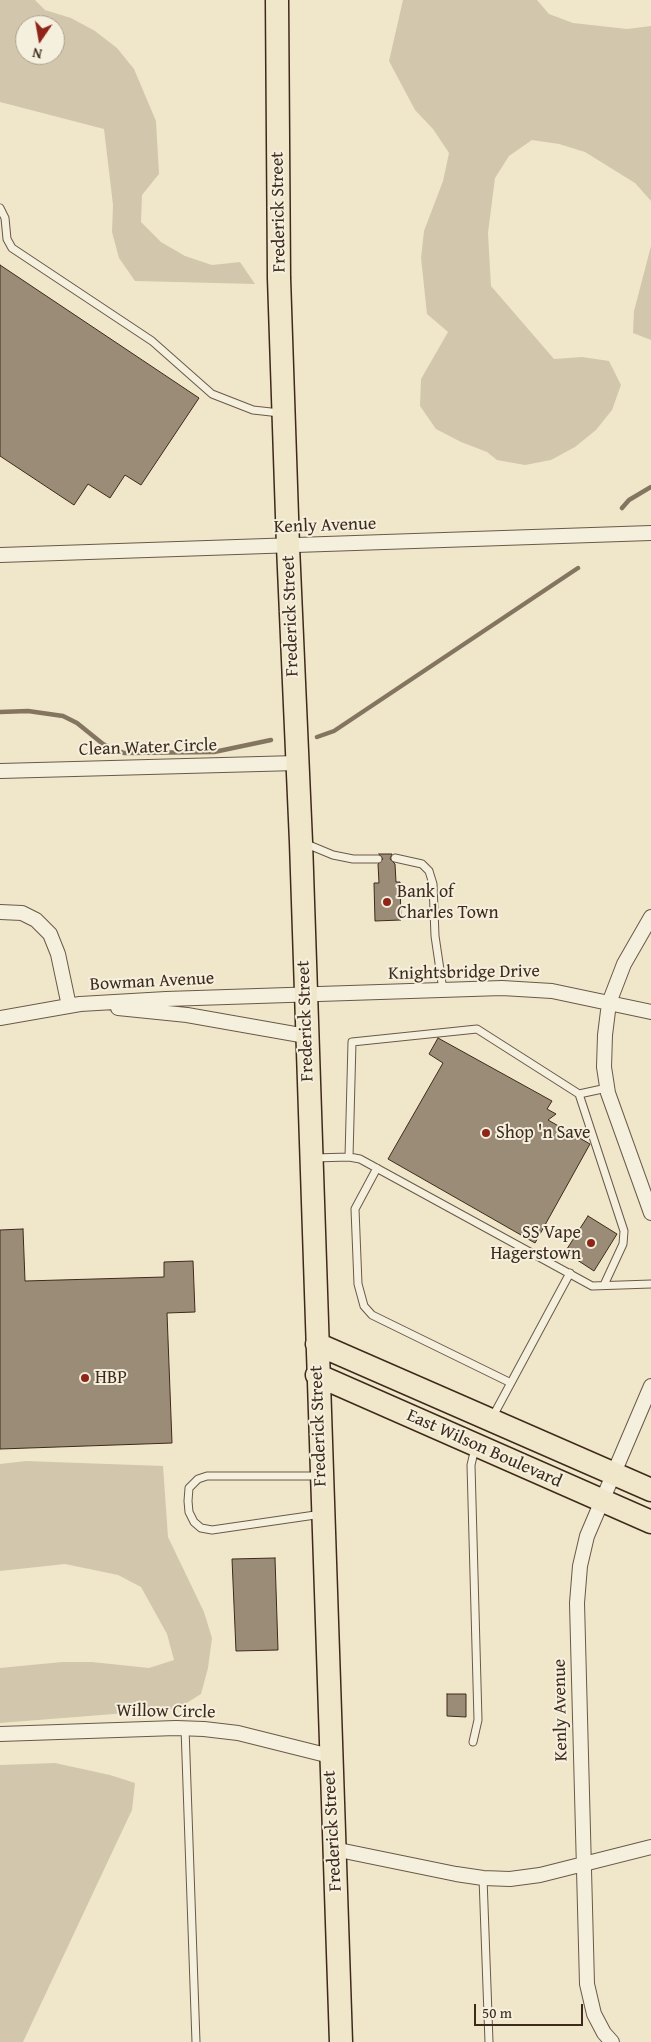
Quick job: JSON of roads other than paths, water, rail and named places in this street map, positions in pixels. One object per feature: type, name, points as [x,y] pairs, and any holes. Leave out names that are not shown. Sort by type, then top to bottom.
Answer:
[{"type":"main road","name":"Frederick Street","points":[[277,0],[280,278],[288,546],[301,842],[320,1476],[340,2042]]},
{"type":"main road","name":"East Wilson Boulevard","points":[[317,1344],[651,1490]]},
{"type":"main road","name":"East Wilson Boulevard","points":[[317,1375],[651,1522]]},
{"type":"main road","points":[[396,1410],[405,1404],[416,1404],[478,1431],[485,1428],[491,1420]]},
{"type":"street","name":"Kenly Avenue","points":[[2,553],[288,546],[651,533]]},
{"type":"street","name":"Clean Water Circle","points":[[0,771],[297,763]]},
{"type":"street","points":[[0,912],[22,913],[36,920],[50,934],[75,1005],[187,1016],[306,1036]]},
{"type":"street","points":[[651,918],[624,964],[609,1003],[604,1067],[607,1088],[651,1213]]},
{"type":"street","name":"Knightsbridge Drive","points":[[306,995],[531,988],[651,1012]]},
{"type":"street","name":"Bowman Avenue","points":[[0,1018],[75,1005],[166,999],[306,995]]},
{"type":"street","name":"Kenly Avenue","points":[[612,2042],[604,2033],[594,2014],[587,1984],[577,1603],[580,1566],[587,1536],[651,1386]]},
{"type":"street","name":"Willow Circle","points":[[0,1734],[185,1728],[238,1734],[330,1756]]},
{"type":"street","points":[[334,1849],[483,1878],[540,1876],[651,1847]]},
{"type":"lane","points":[[0,208],[5,218],[7,239],[12,248],[152,340],[212,394],[253,410],[285,414]]},
{"type":"lane","points":[[301,842],[332,855],[353,859],[378,858]]},
{"type":"lane","points":[[395,858],[422,864],[429,871],[433,884],[443,990]]},
{"type":"lane","points":[[349,1157],[352,1042],[477,1030],[579,1094],[624,1231],[622,1244],[604,1285]]},
{"type":"lane","points":[[579,1094],[607,1088]]},
{"type":"lane","points":[[310,1158],[349,1157],[360,1159],[592,1286],[651,1284]]},
{"type":"lane","points":[[377,1168],[355,1209],[358,1284],[364,1306],[372,1315],[511,1383]]},
{"type":"lane","points":[[491,1420],[570,1273]]},
{"type":"lane","points":[[473,1742],[478,1720],[470,1465],[476,1445]]},
{"type":"lane","points":[[320,1476],[207,1476],[198,1478],[189,1488],[188,1501],[189,1512],[194,1522],[201,1528],[212,1530],[322,1514]]},
{"type":"lane","points":[[185,1728],[196,2042]]},
{"type":"lane","points":[[483,1878],[488,2042]]},
{"type":"waterway","points":[[622,508],[629,500],[651,487]]},
{"type":"waterway","points":[[317,737],[334,731],[578,568]]},
{"type":"waterway","points":[[0,712],[28,711],[63,716],[77,723],[103,744],[124,753],[214,752],[271,740]]},
{"type":"place","name":"Bank of Charles Town","points":[[387,902]]},
{"type":"place","name":"Shop 'n Save","points":[[486,1133]]},
{"type":"place","name":"SS Vape Hagerstown","points":[[591,1243]]},
{"type":"place","name":"HBP","points":[[85,1378]]}]
